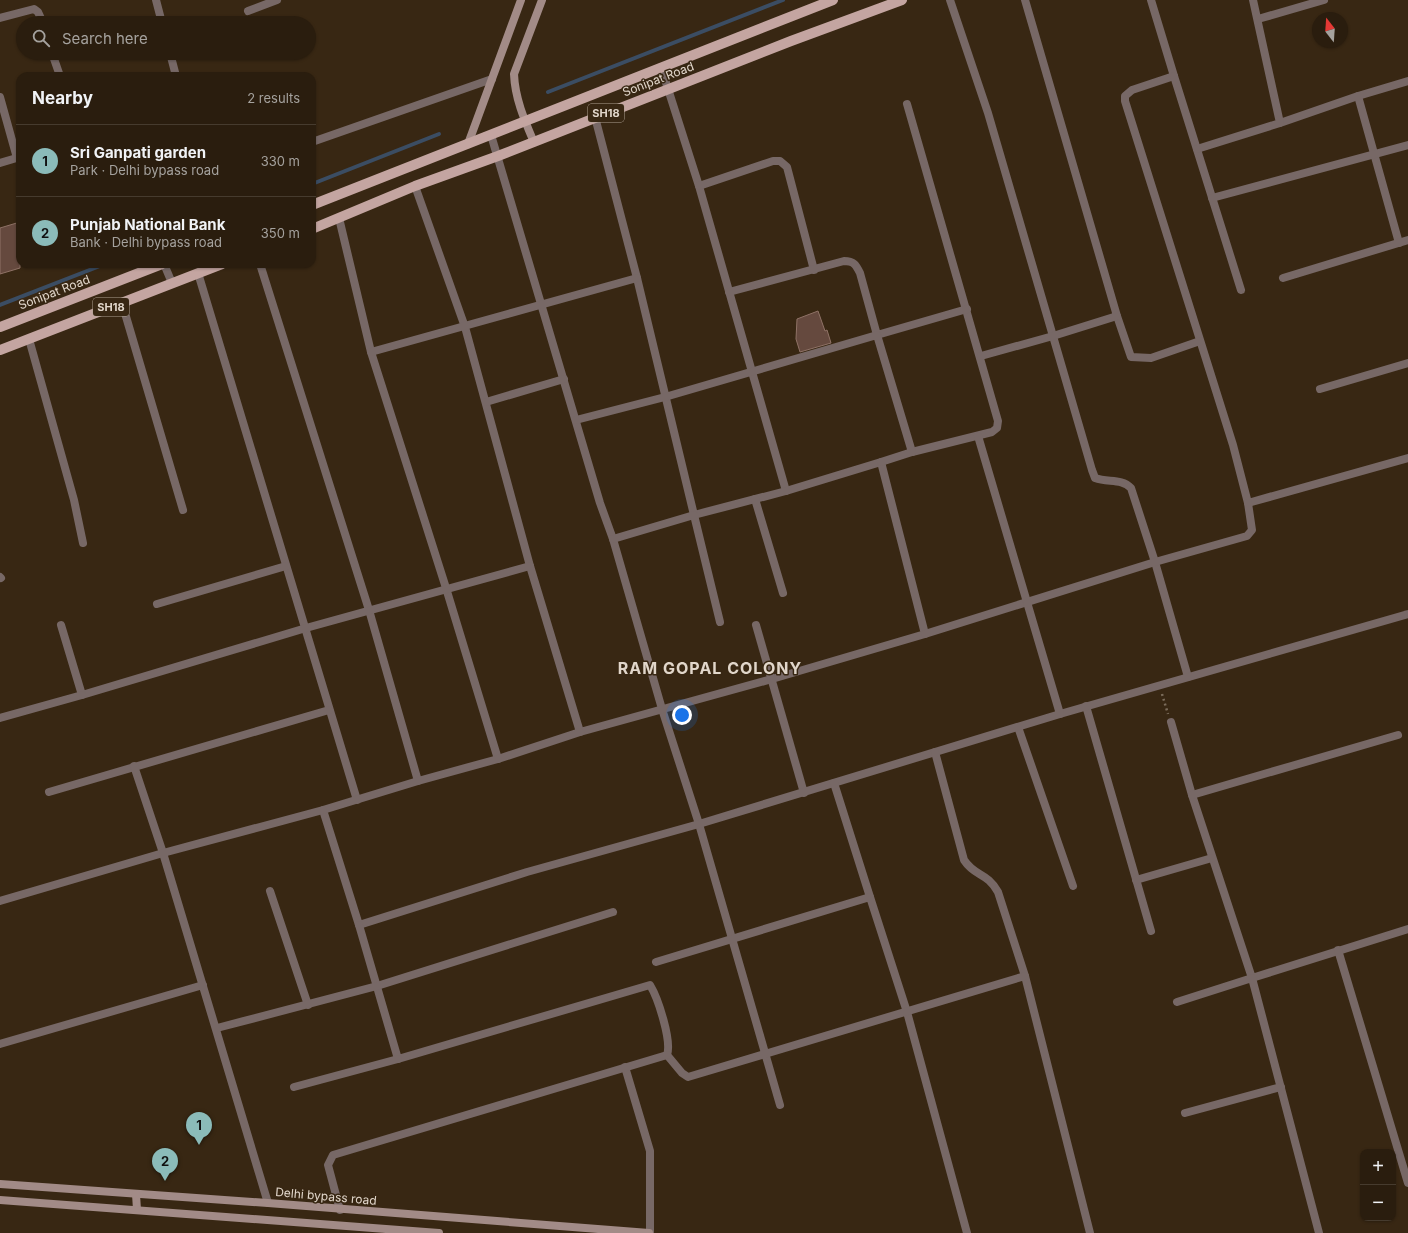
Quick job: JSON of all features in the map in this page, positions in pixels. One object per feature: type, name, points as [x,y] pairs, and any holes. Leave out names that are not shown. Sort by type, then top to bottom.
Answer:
[{"type":"main road","points":[[468,144],[521,0]]},
{"type":"main road","points":[[533,140],[517,95],[514,74],[542,0]]},
{"type":"main road","name":"Sonipat Road","points":[[316,203],[833,0]]},
{"type":"main road","name":"Sonipat Road","points":[[316,227],[415,186],[498,156],[533,140],[902,0]]},
{"type":"main road","name":"Sonipat Road","points":[[0,327],[153,268]]},
{"type":"main road","name":"SH18","points":[[0,350],[211,268]]},
{"type":"main road","name":"Delhi bypass road","points":[[0,1184],[268,1203],[594,1231],[650,1233]]},
{"type":"main road","points":[[136,1194],[137,1210]]},
{"type":"main road","points":[[0,1200],[439,1233]]},
{"type":"street","points":[[156,0],[160,16]]},
{"type":"street","points":[[248,11],[277,0]]},
{"type":"street","points":[[950,0],[988,113],[1095,478],[1104,482],[1121,481],[1131,488],[1155,562],[1188,677]]},
{"type":"street","points":[[1026,0],[1117,316],[1131,357],[1151,358],[1200,341]]},
{"type":"street","points":[[1151,0],[1241,290]]},
{"type":"street","points":[[1253,0],[1280,123]]},
{"type":"street","points":[[1258,19],[1324,0]]},
{"type":"street","points":[[0,18],[34,9],[40,16]]},
{"type":"street","points":[[54,60],[59,72]]},
{"type":"street","points":[[172,60],[175,72]]},
{"type":"street","points":[[661,68],[699,186],[786,491]]},
{"type":"street","points":[[0,901],[163,853],[323,810],[418,780],[498,759],[580,732],[772,679],[925,634],[1155,562],[1247,536],[1252,530],[1248,503],[1233,445],[1125,101],[1125,96],[1132,90],[1174,76]]},
{"type":"street","points":[[316,141],[492,79]]},
{"type":"street","points":[[1197,149],[1408,81]]},
{"type":"street","points":[[0,96],[16,150]]},
{"type":"street","points":[[1358,96],[1399,243]]},
{"type":"street","points":[[613,539],[694,515],[786,491],[912,452],[992,432],[997,428],[998,422],[967,309],[907,104]]},
{"type":"street","points":[[595,117],[637,278],[664,397],[720,622]]},
{"type":"street","points":[[491,135],[600,503],[613,539],[662,709],[699,824],[780,1105]]},
{"type":"street","points":[[1212,198],[1408,145]]},
{"type":"street","points":[[0,163],[16,158]]},
{"type":"street","points":[[699,186],[773,161],[780,161],[787,167],[814,270]]},
{"type":"street","points":[[415,186],[465,327],[530,566],[580,732]]},
{"type":"street","points":[[339,218],[371,352],[446,588],[498,759]]},
{"type":"street","points":[[1283,278],[1408,240]]},
{"type":"street","points":[[729,292],[844,261],[851,261],[857,265],[912,452]]},
{"type":"street","points":[[165,268],[172,283]]},
{"type":"street","points":[[261,268],[369,610],[418,780]]},
{"type":"street","points":[[198,273],[357,800]]},
{"type":"street","points":[[371,352],[465,327],[542,303],[637,278]]},
{"type":"street","points":[[122,303],[183,510]]},
{"type":"street","points":[[576,420],[664,397],[967,309]]},
{"type":"street","points":[[980,356],[1053,336],[1117,316]]},
{"type":"street","points":[[29,338],[74,500],[83,543]]},
{"type":"street","points":[[1320,389],[1408,363]]},
{"type":"street","points":[[486,402],[564,379]]},
{"type":"street","points":[[978,436],[1060,714]]},
{"type":"street","points":[[1248,503],[1408,458]]},
{"type":"street","points":[[881,462],[925,634]]},
{"type":"street","points":[[755,499],[783,593]]},
{"type":"street","points":[[157,604],[286,566]]},
{"type":"street","points":[[0,718],[82,696],[306,628],[446,588],[530,566]]},
{"type":"street","points":[[359,925],[528,872],[804,793],[1086,706],[1408,614]]},
{"type":"street","points":[[61,625],[82,696]]},
{"type":"street","points":[[756,625],[804,793]]},
{"type":"street","points":[[1086,706],[1151,931]]},
{"type":"street","points":[[49,792],[329,710]]},
{"type":"street","points":[[1171,722],[1192,795],[1252,978],[1319,1233]]},
{"type":"street","points":[[1018,727],[1072,886]]},
{"type":"street","points":[[1192,795],[1398,735]]},
{"type":"street","points":[[935,752],[964,860],[975,871],[991,880],[998,892],[1025,976],[1066,1132],[1090,1233]]},
{"type":"street","points":[[134,766],[204,985],[268,1203]]},
{"type":"street","points":[[834,783],[906,1012],[966,1233]]},
{"type":"street","points":[[323,810],[359,925],[398,1059]]},
{"type":"street","points":[[1136,880],[1212,858]]},
{"type":"street","points":[[270,891],[308,1006]]},
{"type":"street","points":[[656,962],[870,897]]},
{"type":"street","points":[[217,1028],[308,1006],[377,986],[613,912]]},
{"type":"street","points":[[1177,1002],[1338,950],[1408,930]]},
{"type":"street","points":[[1338,950],[1408,1182]]},
{"type":"street","points":[[667,1055],[682,1073],[688,1077],[1025,976]]},
{"type":"street","points":[[0,1044],[204,985]]},
{"type":"street","points":[[294,1087],[398,1059],[650,985],[655,993],[668,1039],[670,1048],[667,1055]]},
{"type":"street","points":[[340,1210],[328,1165],[333,1155],[667,1055]]},
{"type":"street","points":[[625,1067],[650,1151],[650,1233]]},
{"type":"street","points":[[1185,1113],[1281,1087]]},
{"type":"path","points":[[1160,685],[1171,722]]},
{"type":"building","points":[[16,223],[16,268],[20,268],[0,274],[0,228]]},
{"type":"building","points":[[818,311],[831,343],[800,352],[796,339],[797,319]]},
{"type":"waterway","points":[[548,92],[783,0]]},
{"type":"waterway","points":[[316,182],[439,134]]},
{"type":"waterway","points":[[0,305],[95,268]]},
{"type":"place","name":"Sri Ganpati garden","points":[[199,1145]]},
{"type":"place","name":"Punjab National Bank","points":[[165,1181]]},
{"type":"district","name":"RAM GOPAL COLONY","points":[[710,668]]}]
